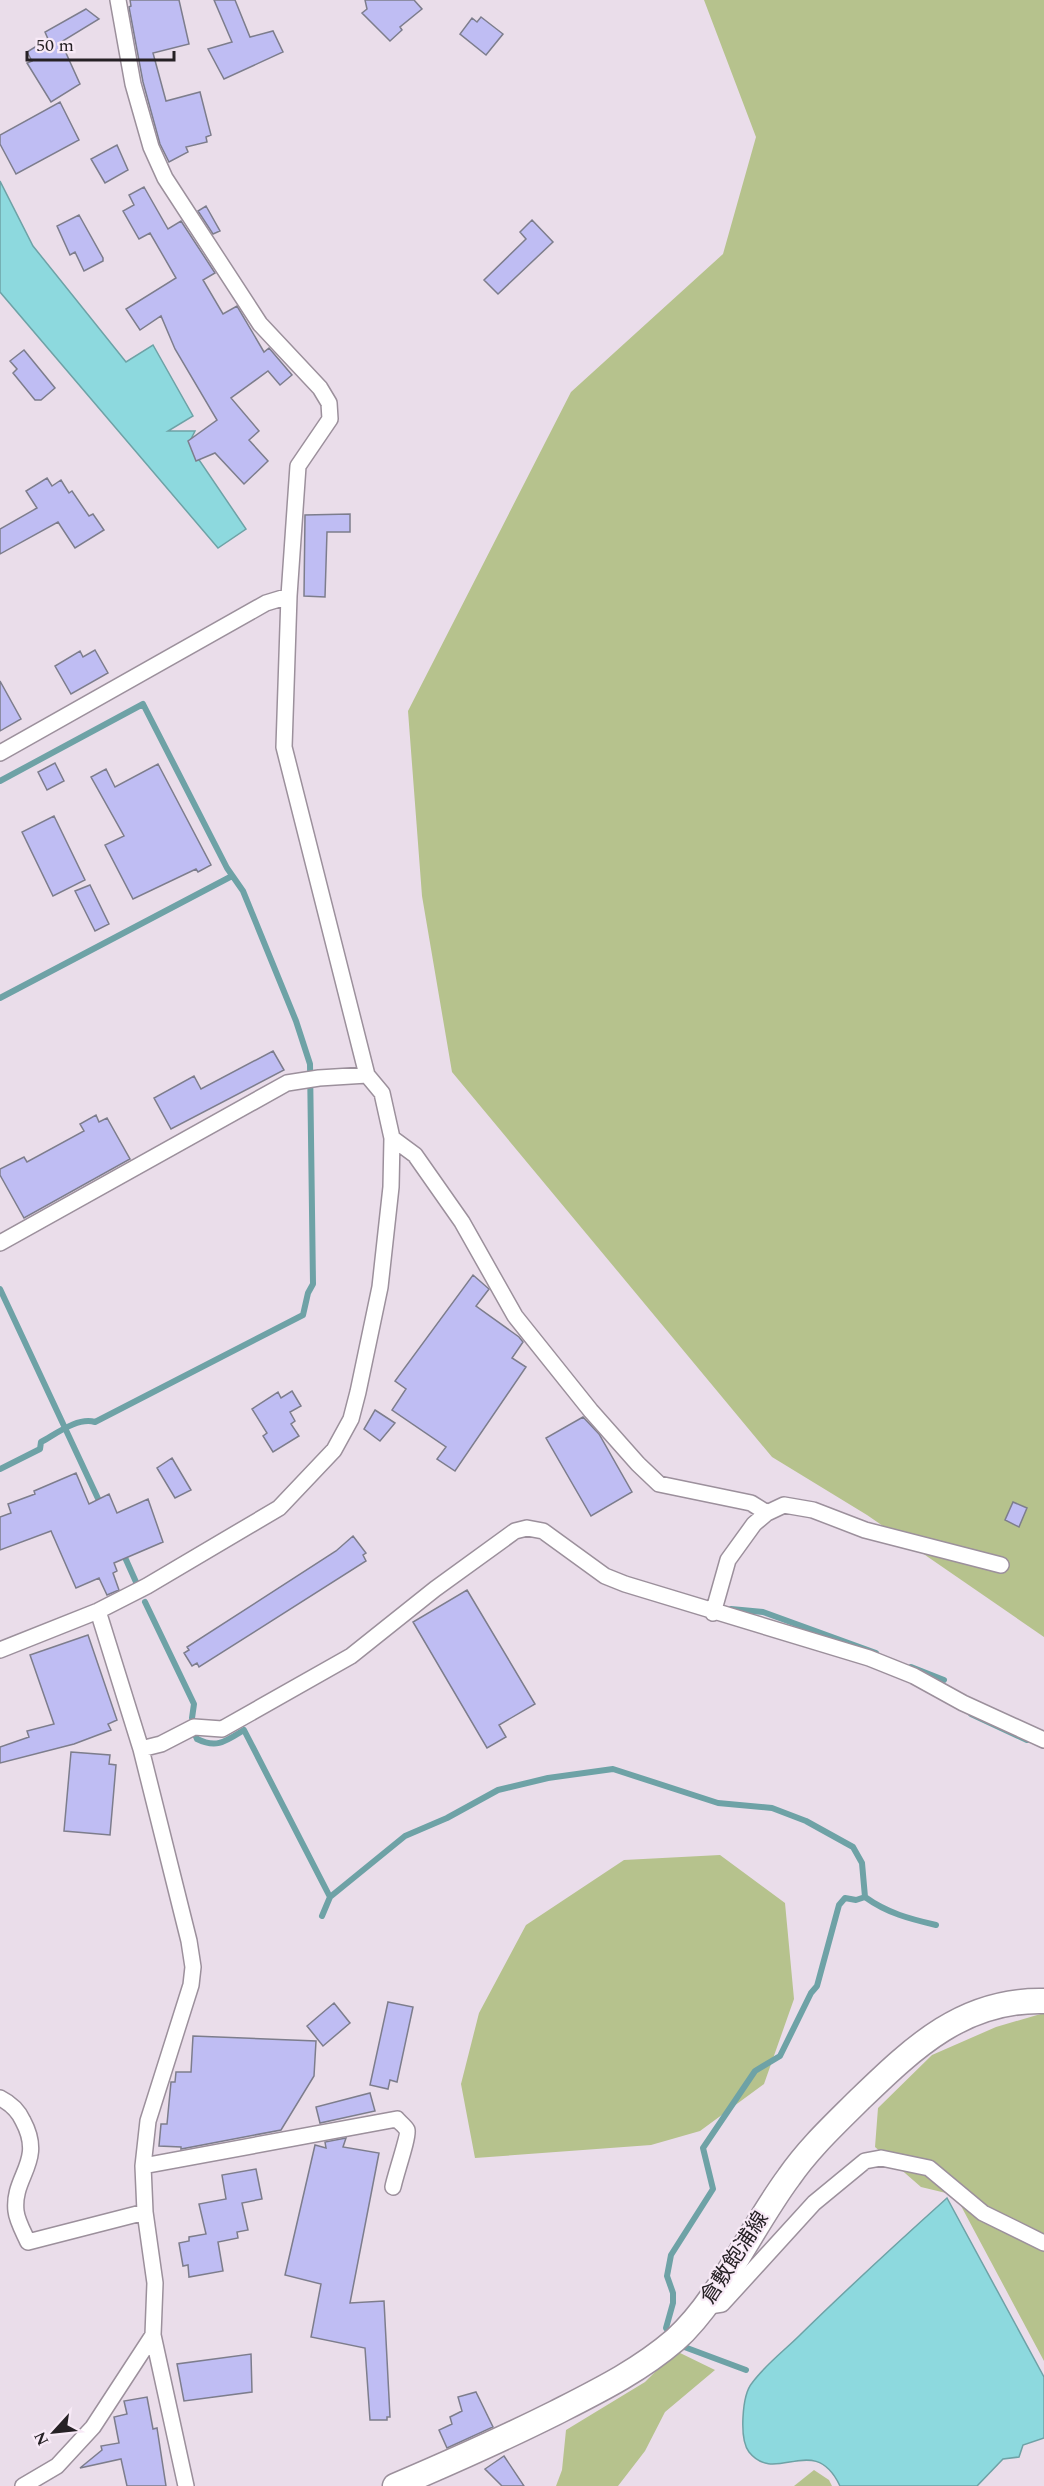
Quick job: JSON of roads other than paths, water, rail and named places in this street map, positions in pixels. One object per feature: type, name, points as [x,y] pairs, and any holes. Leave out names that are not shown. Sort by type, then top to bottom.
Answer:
[{"type":"main road","name":"倉敷飽浦線","points":[[395,2486],[484,2448],[614,2383],[676,2338],[703,2307],[788,2177],[814,2144],[912,2049],[964,2017],[990,2007],[1025,2001],[1044,2001]]},
{"type":"street","points":[[0,1650],[98,1611],[147,1586],[279,1508],[334,1450],[351,1419],[380,1287],[391,1187],[392,1138],[382,1093],[367,1074],[284,747],[289,596],[298,466],[330,419],[329,403],[320,388],[260,324],[165,178],[151,147],[133,84],[118,0]]},
{"type":"street","points":[[0,753],[266,603],[289,596]]},
{"type":"street","points":[[0,1243],[287,1083],[367,1074]]},
{"type":"street","points":[[392,1138],[415,1155],[456,1213],[515,1316],[638,1464],[659,1484],[751,1503],[766,1513]]},
{"type":"street","points":[[713,1613],[728,1560],[754,1524],[766,1513],[784,1505],[813,1510],[864,1530],[1001,1565]]},
{"type":"street","points":[[141,1749],[161,1744],[194,1727],[222,1729],[351,1656],[444,1582],[515,1530],[527,1527],[543,1531],[604,1576],[713,1613],[869,1658],[914,1676],[963,1703],[1044,1740]]},
{"type":"street","points":[[98,1611],[141,1749],[189,1941],[193,1967],[187,2004],[148,2121],[142,2166],[145,2212],[155,2283],[153,2335],[186,2486]]},
{"type":"street","points":[[0,2098],[9,2102],[20,2115],[30,2133],[32,2155],[18,2194],[16,2212],[28,2242],[145,2212]]},
{"type":"street","points":[[142,2166],[397,2119],[407,2130],[408,2141],[398,2160],[393,2187]]},
{"type":"street","points":[[703,2307],[722,2304],[814,2203],[865,2161],[881,2158],[929,2168],[983,2213],[1044,2243]]},
{"type":"street","points":[[22,2486],[57,2466],[93,2427],[153,2335]]},
{"type":"water","points":[[0,181],[33,246],[126,362],[153,345],[193,416],[168,431],[195,431],[191,439],[193,451],[246,529],[218,548],[0,292]]},
{"type":"water","points":[[947,2198],[1044,2377],[1044,2438],[1023,2445],[1019,2457],[1003,2459],[977,2486],[840,2486],[830,2470],[819,2462],[807,2460],[771,2464],[760,2461],[749,2452],[743,2428],[746,2397],[752,2383],[775,2358]]},
{"type":"waterway","points":[[0,781],[143,704],[227,868],[243,891],[296,1021],[310,1064],[313,1284],[308,1293],[303,1315],[95,1422],[81,1422],[67,1427],[41,1442],[40,1449],[0,1469]]},
{"type":"waterway","points":[[0,998],[232,876]]},
{"type":"waterway","points":[[0,1289],[101,1505]]},
{"type":"waterway","points":[[123,1553],[136,1582]]},
{"type":"waterway","points":[[145,1602],[194,1704],[192,1718]]},
{"type":"waterway","points":[[731,1609],[763,1612],[876,1653]]},
{"type":"waterway","points":[[911,1667],[944,1680]]},
{"type":"waterway","points":[[971,1714],[1027,1740]]},
{"type":"waterway","points":[[194,1732],[197,1739],[216,1743],[244,1730],[330,1897],[322,1916]]},
{"type":"waterway","points":[[330,1897],[405,1836],[447,1818],[498,1790],[548,1778],[613,1769],[718,1803],[772,1808],[806,1821],[853,1847],[862,1863],[865,1897],[899,1915],[936,1925]]},
{"type":"waterway","points":[[671,2334],[666,2328],[673,2303],[673,2293],[667,2276],[671,2255],[713,2189],[703,2148],[755,2071],[780,2056],[811,1993],[817,1986],[839,1905],[845,1898],[856,1900],[865,1897]]},
{"type":"waterway","points":[[679,2345],[746,2370]]}]
